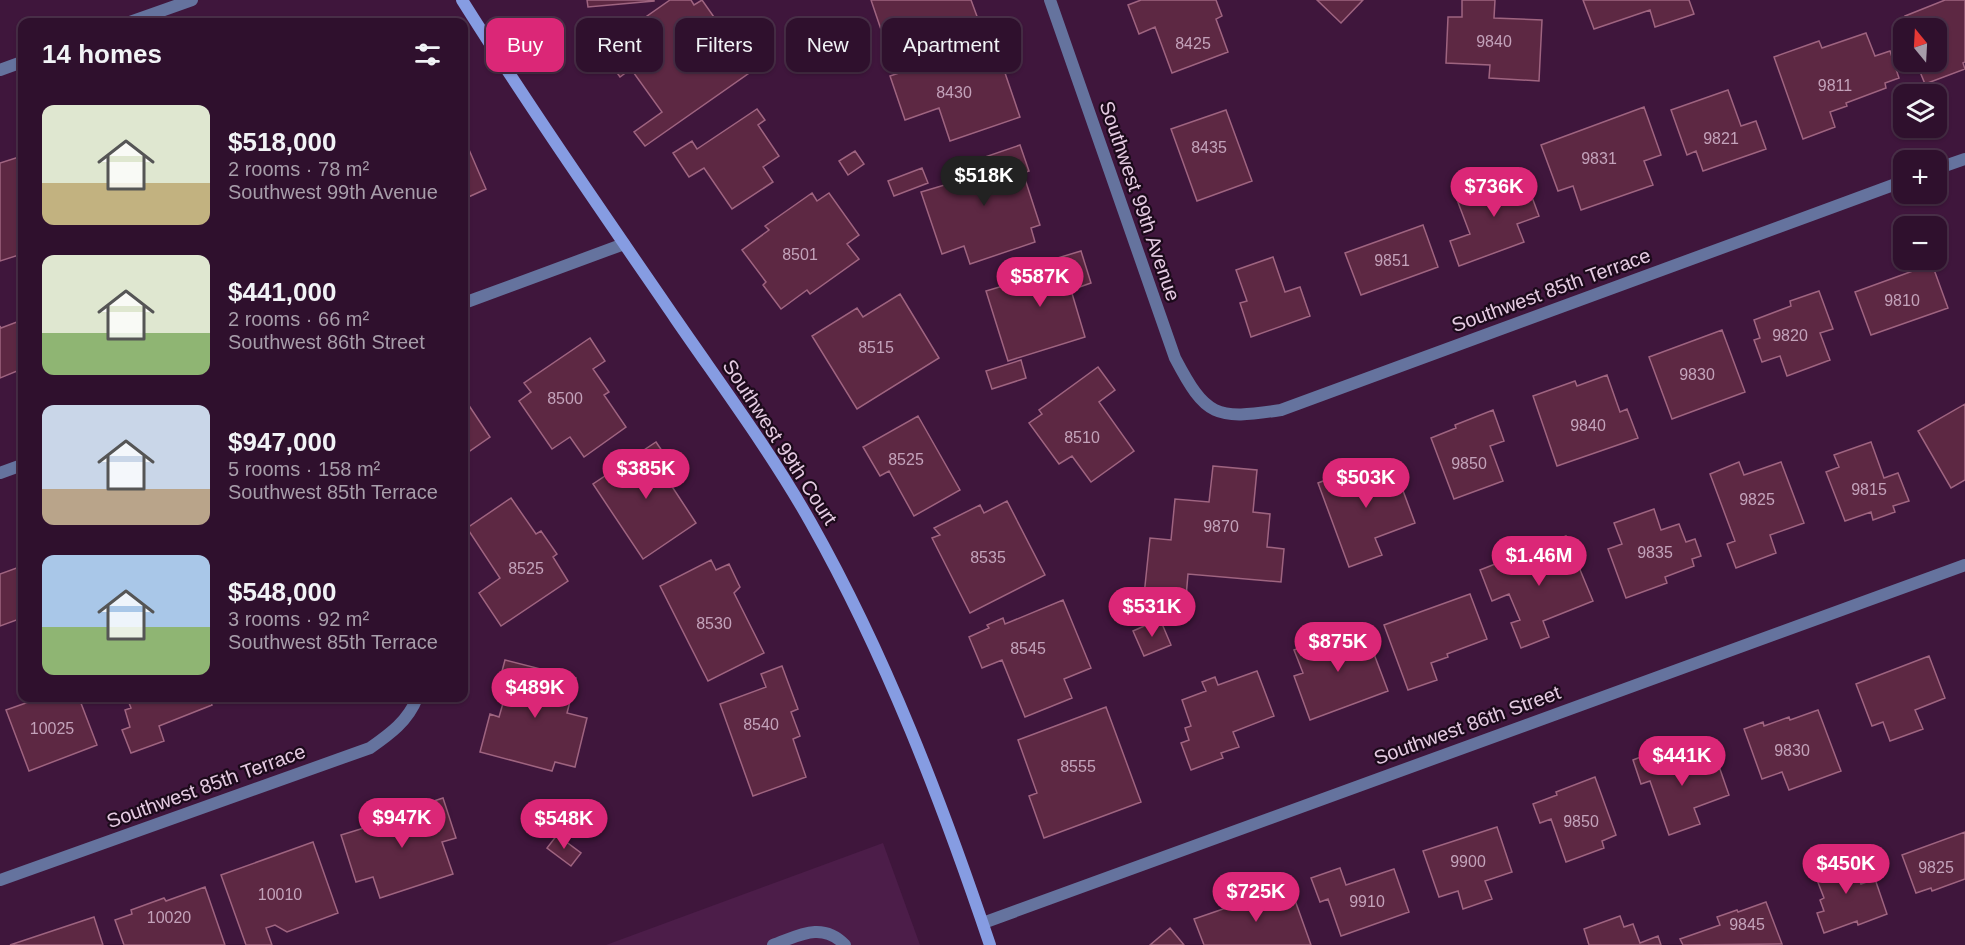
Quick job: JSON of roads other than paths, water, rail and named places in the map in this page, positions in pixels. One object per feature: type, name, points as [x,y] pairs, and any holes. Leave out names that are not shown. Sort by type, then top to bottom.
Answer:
[{"type":"street","points":[[141,18],[192,0]]},
{"type":"street","name":"Southwest 99th Court","points":[[462,0],[624,244],[778,467],[839,573],[880,658],[940,806],[990,945]]},
{"type":"street","name":"Southwest 99th Avenue","points":[[1050,0],[1171,347],[1192,390],[1208,408]]},
{"type":"street","points":[[0,70],[18,63]]},
{"type":"street","points":[[1947,165],[1965,159]]},
{"type":"street","name":"Southwest 85th Terrace","points":[[1208,408],[1228,414],[1254,414],[1281,410],[1893,186]]},
{"type":"street","points":[[468,302],[624,244]]},
{"type":"street","points":[[0,473],[18,466]]},
{"type":"street","name":"Southwest 86th Street","points":[[983,923],[1965,565]]},
{"type":"street","name":"Southwest 85th Terrace","points":[[0,880],[370,748],[404,722],[415,703]]},
{"type":"street","points":[[773,945],[809,932],[824,932],[834,935],[845,945]]}]
